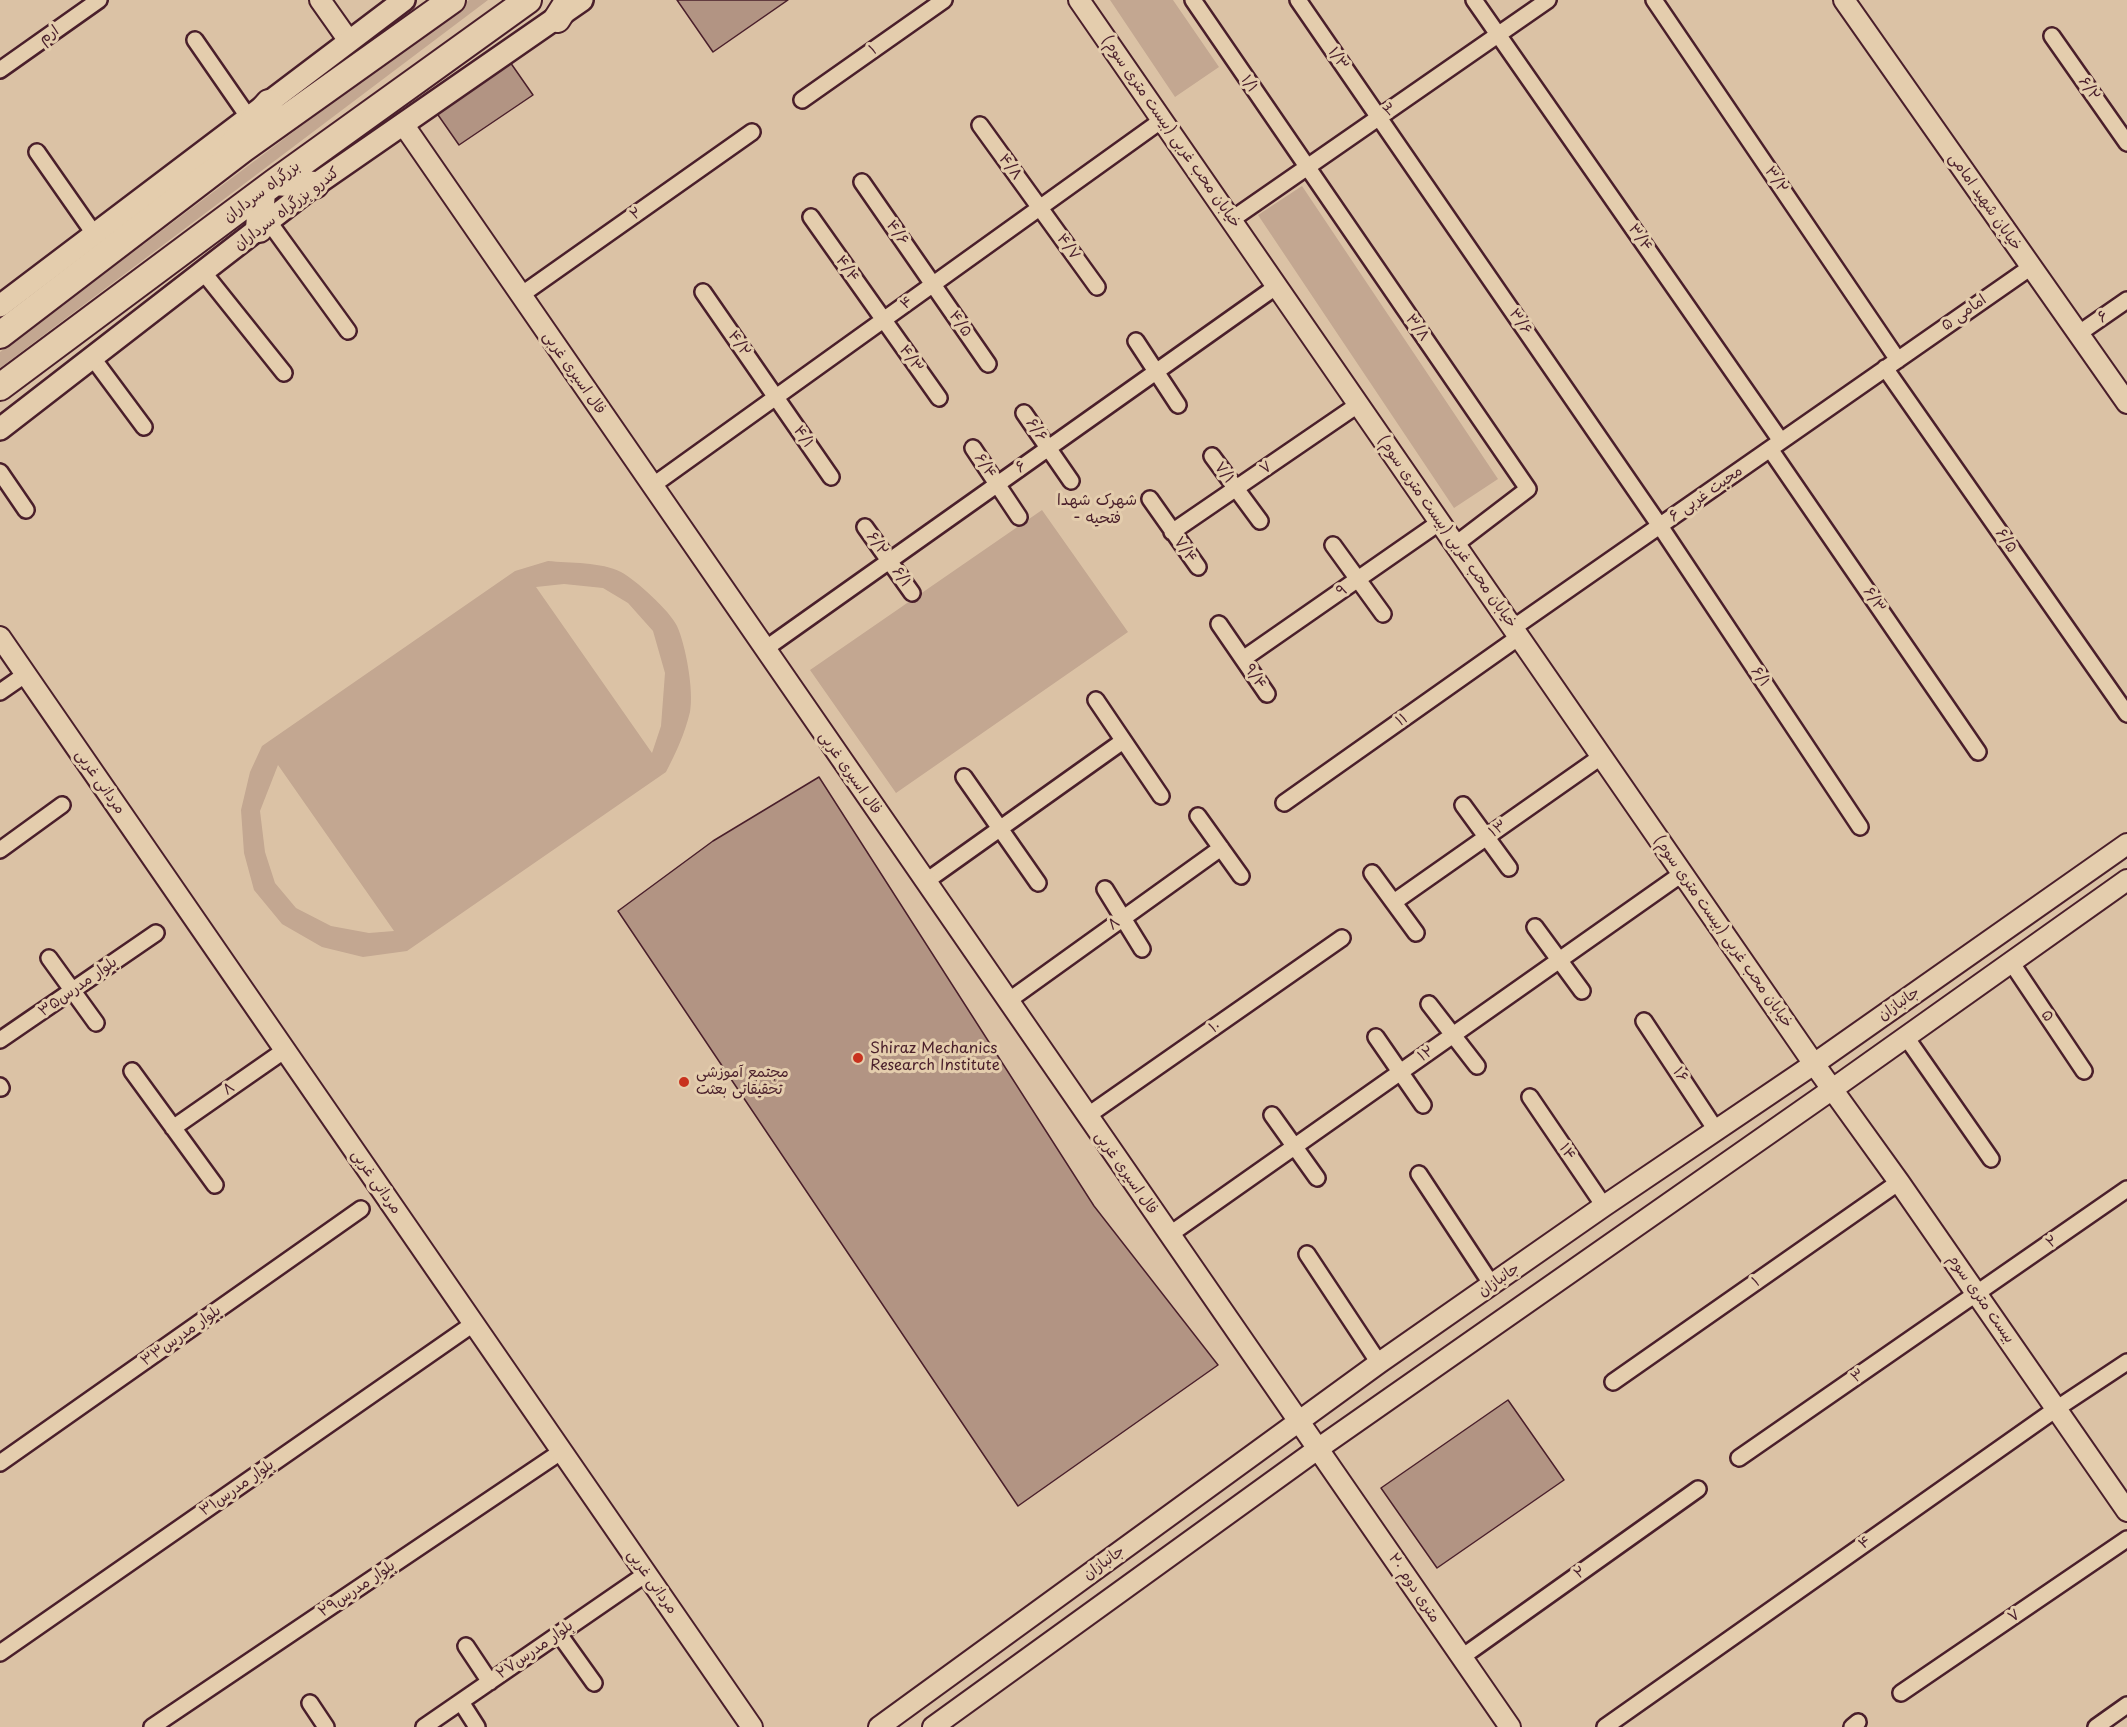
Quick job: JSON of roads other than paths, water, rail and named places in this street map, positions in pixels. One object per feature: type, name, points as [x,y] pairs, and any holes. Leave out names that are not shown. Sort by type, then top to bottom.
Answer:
[{"type":"highway","points":[[0,335],[199,182],[452,0]]},
{"type":"highway","name":"بزرگراه سرداران","points":[[0,387],[268,187],[528,0]]},
{"type":"highway","points":[[199,182],[269,102]]},
{"type":"highway","points":[[264,226],[268,187],[315,185]]},
{"type":"main road","points":[[0,306],[404,0]]},
{"type":"main road","name":"کندرو بزرگراه سرداران","points":[[0,429],[315,185],[563,10],[582,0]]},
{"type":"street","name":"ارم","points":[[0,70],[99,0]]},
{"type":"street","points":[[320,0],[349,41]]},
{"type":"street","name":"۱","points":[[801,100],[944,0]]},
{"type":"street","name":"خیابان محب غربی (بیست متری سوم)","points":[[1079,0],[1814,1064],[1834,1088]]},
{"type":"street","name":"۱/۱","points":[[1192,0],[1306,168]]},
{"type":"street","name":"۱/۳","points":[[1298,0],[1379,117]]},
{"type":"street","name":"۳/۴","points":[[1474,0],[1776,445]]},
{"type":"street","name":"۳","points":[[1232,220],[1548,0]]},
{"type":"street","name":"۳/۲","points":[[1654,0],[1892,364]]},
{"type":"street","name":"خیابان شهید امامی","points":[[1844,0],[2127,403]]},
{"type":"street","name":"۶/۲","points":[[2052,36],[2127,143]]},
{"type":"street","points":[[195,40],[249,118]]},
{"type":"street","name":"۳/۶","points":[[1379,117],[1660,526]]},
{"type":"street","name":"۴","points":[[652,486],[1162,120]]},
{"type":"street","name":"فال اسیری غربی","points":[[403,124],[1298,1422]]},
{"type":"street","name":"۴/۸","points":[[980,125],[1040,208]]},
{"type":"street","name":"۲","points":[[521,295],[752,132]]},
{"type":"street","points":[[38,152],[95,235]]},
{"type":"street","name":"۳/۸","points":[[1306,168],[1528,489],[1456,544]]},
{"type":"street","name":"۴/۶","points":[[862,182],[933,285]]},
{"type":"street","name":"۴/۷","points":[[1040,208],[1097,287]]},
{"type":"street","name":"۴/۴","points":[[811,217],[884,320]]},
{"type":"street","points":[[264,226],[348,330]]},
{"type":"street","name":"امامی ۵","points":[[1892,364],[2031,267]]},
{"type":"street","points":[[204,273],[284,373]]},
{"type":"street","name":"۴/۵","points":[[933,285],[988,364]]},
{"type":"street","name":"۶","points":[[765,649],[1277,286]]},
{"type":"street","name":"۴/۲","points":[[703,292],[776,397]]},
{"type":"street","name":"۶","points":[[2078,334],[2127,300]]},
{"type":"street","name":"۴/۳","points":[[884,320],[939,398]]},
{"type":"street","points":[[1136,341],[1178,405]]},
{"type":"street","points":[[92,357],[144,427]]},
{"type":"street","name":"محبت غربی ۶","points":[[1516,632],[1660,526],[1892,364]]},
{"type":"street","name":"۶/۵","points":[[1892,364],[2127,714]]},
{"type":"street","name":"۴/۱","points":[[776,397],[831,477]]},
{"type":"street","name":"۷","points":[[1173,532],[1359,404]]},
{"type":"street","name":"۶/۶","points":[[1024,413],[1048,448]]},
{"type":"street","name":"۶/۳","points":[[1776,445],[1978,752]]},
{"type":"street","name":"۶/۴","points":[[973,448],[997,484]]},
{"type":"street","points":[[1048,448],[1071,481]]},
{"type":"street","name":"۷/۱","points":[[1212,456],[1260,520]]},
{"type":"street","points":[[0,472],[26,510]]},
{"type":"street","points":[[997,484],[1019,517]]},
{"type":"street","name":"۷/۴","points":[[1150,499],[1198,567]]},
{"type":"street","name":"۹","points":[[1243,659],[1440,522]]},
{"type":"street","name":"۶/۱","points":[[1660,526],[1860,827]]},
{"type":"street","name":"۶/۲","points":[[865,527],[890,561]]},
{"type":"street","points":[[1333,545],[1383,614]]},
{"type":"street","name":"۶/۱","points":[[890,561],[912,593]]},
{"type":"street","name":"۹/۴","points":[[1219,624],[1267,694]]},
{"type":"street","name":"۱۱","points":[[1284,803],[1516,632]]},
{"type":"street","name":"مردانی غربی","points":[[0,637],[752,1727]]},
{"type":"street","points":[[0,692],[26,674]]},
{"type":"street","points":[[1096,700],[1161,796]]},
{"type":"street","points":[[925,882],[1123,741]]},
{"type":"street","name":"۱۳","points":[[1394,902],[1602,756]]},
{"type":"street","points":[[964,777],[1038,883]]},
{"type":"street","points":[[0,850],[62,805]]},
{"type":"street","points":[[1463,805],[1509,868]]},
{"type":"street","points":[[1198,816],[1241,876]]},
{"type":"street","name":"جانبازان","points":[[879,1727],[1379,1363],[1604,1206],[1814,1064],[2127,844]]},
{"type":"street","name":"۸","points":[[1008,1001],[1221,848]]},
{"type":"street","points":[[2105,860],[2126,884]]},
{"type":"street","points":[[1372,873],[1416,933]]},
{"type":"street","name":"۱۲","points":[[1169,1235],[1683,873]]},
{"type":"street","name":"جانبازان","points":[[933,1727],[1319,1448],[2011,962],[2126,884]]},
{"type":"street","points":[[1105,890],[1142,949]]},
{"type":"street","points":[[1535,927],[1582,991]]},
{"type":"street","name":"بلوار مدرس۳۵","points":[[0,1040],[156,933]]},
{"type":"street","name":"۱۰","points":[[1087,1116],[1342,938]]},
{"type":"street","points":[[49,958],[96,1023]]},
{"type":"street","name":"۵","points":[[2011,962],[2084,1071]]},
{"type":"street","points":[[1429,1004],[1477,1066]]},
{"type":"street","name":"۱۶","points":[[1644,1022],[1716,1130]]},
{"type":"street","points":[[1376,1037],[1424,1105]]},
{"type":"street","points":[[1906,1037],[1992,1159]]},
{"type":"street","name":"۸","points":[[173,1128],[285,1050]]},
{"type":"street","points":[[132,1071],[215,1185]]},
{"type":"street","name":"بیست متری سوم","points":[[1834,1088],[2127,1510]]},
{"type":"street","name":"۱۴","points":[[1530,1097],[1604,1206]]},
{"type":"street","points":[[1272,1115],[1317,1178]]},
{"type":"street","points":[[1419,1174],[1492,1285]]},
{"type":"street","name":"۱","points":[[1613,1382],[1899,1182]]},
{"type":"street","name":"۲","points":[[1977,1294],[2127,1189]]},
{"type":"street","name":"بلوار مدرس۳۳","points":[[0,1463],[361,1209]]},
{"type":"street","points":[[1307,1254],[1379,1363]]},
{"type":"street","name":"۳","points":[[1739,1458],[1977,1294]]},
{"type":"street","name":"بلوار مدرس۳۱","points":[[0,1653],[473,1324]]},
{"type":"street","name":"۴","points":[[1605,1727],[2056,1409],[2127,1362]]},
{"type":"street","name":"۲۰ متری دوم","points":[[1298,1422],[1319,1448],[1510,1727]]},
{"type":"street","name":"۲۹بلوار مدرس","points":[[152,1727],[562,1452]]},
{"type":"street","name":"۲","points":[[1461,1657],[1698,1489]]},
{"type":"street","name":"۷","points":[[1901,1693],[2127,1539]]},
{"type":"street","name":"بلوار مدرس۲۷","points":[[424,1727],[646,1574]]},
{"type":"street","points":[[559,1634],[594,1683]]},
{"type":"street","points":[[466,1646],[490,1682]]},
{"type":"street","points":[[461,1702],[477,1727]]},
{"type":"street","points":[[310,1703],[326,1727]]},
{"type":"street","points":[[2096,1727],[2127,1705]]},
{"type":"place","name":"Shiraz Mechanics Research Institute","points":[[858,1058]]},
{"type":"place","name":"مجتمع آموزشی تحقیقاتی بعثت","points":[[684,1082]]},
{"type":"district","name":"شهرک شهدا - فتحیه","points":[[1097,510]]}]
